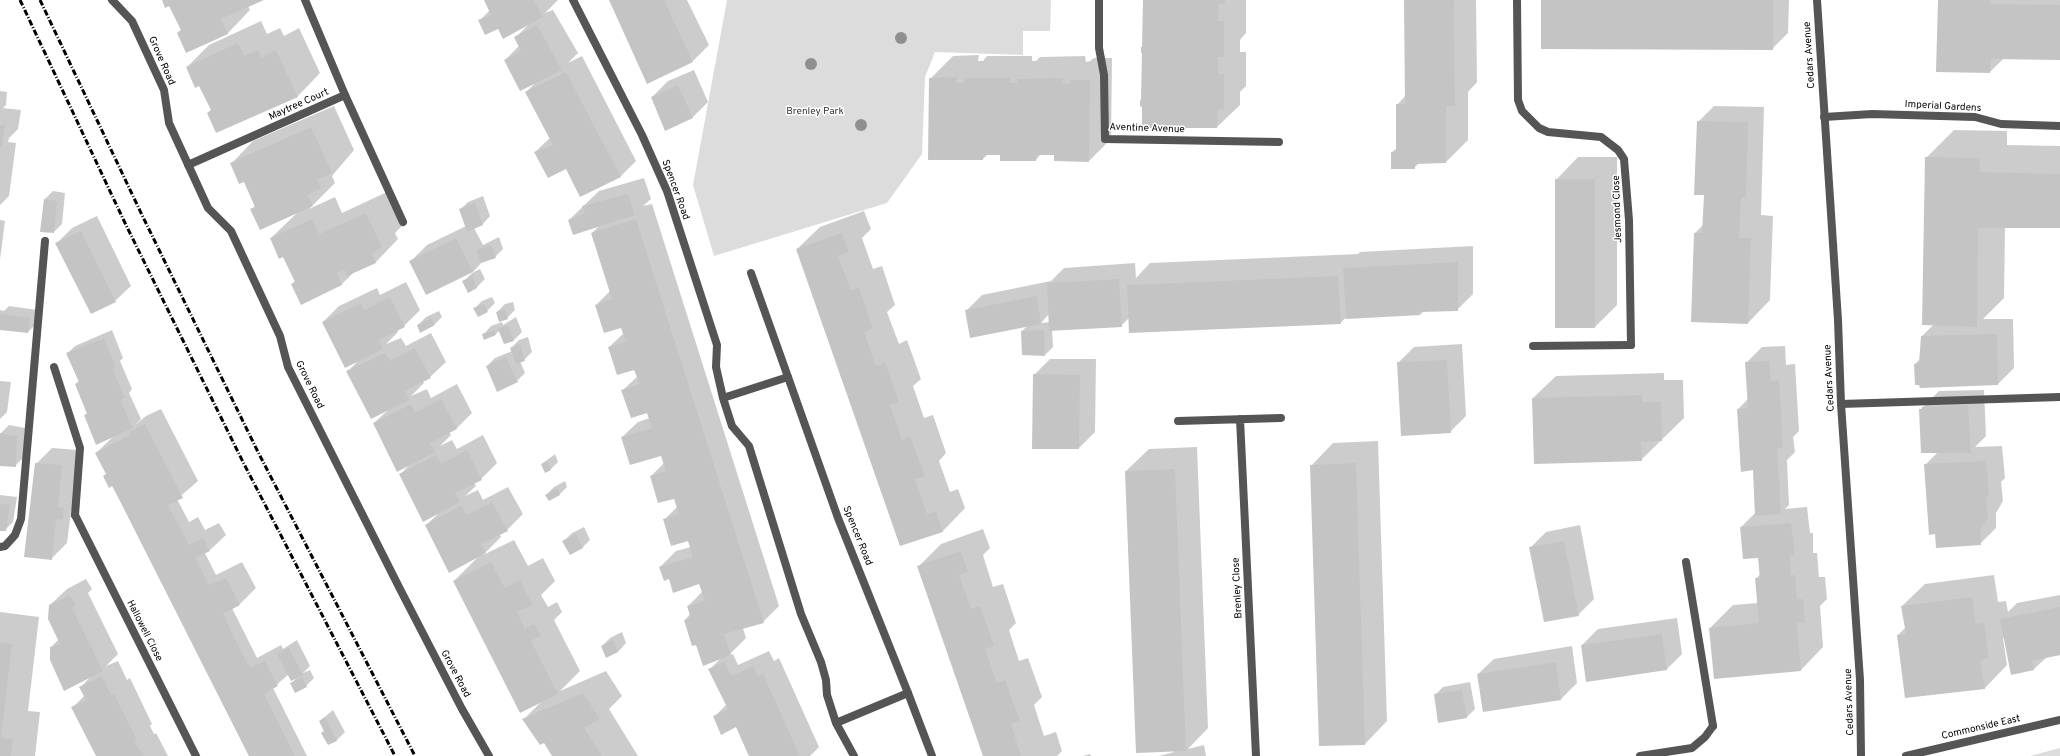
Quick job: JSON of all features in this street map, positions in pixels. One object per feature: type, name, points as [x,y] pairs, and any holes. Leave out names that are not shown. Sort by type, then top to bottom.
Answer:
[{"type":"street","name":"Grove Road","points":[[112,0],[132,21],[164,90],[170,123],[208,208],[231,232],[280,336],[288,367],[401,591],[462,709],[489,756]]},
{"type":"street","name":"Maytree Court","points":[[188,165],[345,95],[305,0]]},
{"type":"street","name":"Spencer Road","points":[[573,0],[642,135],[667,191],[717,345],[716,367],[723,398],[732,426],[749,446],[801,614],[821,662],[826,680],[827,695],[836,723],[854,756]]},
{"type":"street","name":"Aventine Avenue","points":[[1099,0],[1099,48],[1104,75],[1105,139],[1279,142]]},
{"type":"street","name":"Jesmond Close","points":[[1517,0],[1518,100],[1522,111],[1535,124],[1548,132],[1557,135],[1601,137],[1618,150],[1624,159],[1629,220],[1631,345],[1533,346]]},
{"type":"street","name":"Cedars Avenue","points":[[1817,0],[1838,320],[1841,404],[1860,680],[1861,756]]},
{"type":"street","points":[[345,95],[403,222]]},
{"type":"street","name":"Imperial Gardens","points":[[1824,117],[1872,114],[1975,117],[2001,124],[2060,126]]},
{"type":"street","points":[[0,547],[5,546],[15,535],[21,519],[45,241]]},
{"type":"street","name":"Spencer Road","points":[[751,273],[838,518],[932,756]]},
{"type":"street","name":"Hallowell Close","points":[[54,367],[80,448],[75,515],[196,756]]},
{"type":"street","points":[[723,398],[788,377]]},
{"type":"street","points":[[1841,404],[2060,397]]},
{"type":"street","points":[[1178,421],[1281,418]]},
{"type":"street","name":"Brenley Close","points":[[1240,420],[1256,756]]},
{"type":"street","points":[[1640,756],[1692,748],[1705,737],[1713,726],[1686,562]]},
{"type":"street","points":[[836,723],[908,693]]},
{"type":"street","name":"Commonside East","points":[[1906,756],[2060,720]]},
{"type":"green space","name":"Brenley Park","points":[[727,0],[1051,0],[1050,31],[1023,31],[1023,55],[935,52],[925,77],[922,154],[887,203],[714,256],[693,185]]},
{"type":"green space","points":[[2060,748],[2060,756],[2030,756]]},
{"type":"building","points":[[162,0],[264,0],[221,19],[228,34],[186,53],[177,33],[181,30],[169,6],[165,8]]},
{"type":"building","points":[[484,0],[534,0],[543,17],[503,39],[498,29],[485,35],[478,20],[491,15]]},
{"type":"building","points":[[609,0],[664,0],[693,62],[647,84]]},
{"type":"building","points":[[1143,0],[1225,0],[1225,3],[1219,4],[1218,21],[1224,21],[1224,57],[1218,57],[1218,74],[1224,74],[1224,109],[1218,110],[1217,128],[1142,128],[1142,107],[1140,106],[1140,100]]},
{"type":"building","points":[[1404,0],[1454,0],[1455,106],[1446,106],[1446,163],[1415,164],[1415,169],[1391,169],[1391,152],[1396,152],[1396,104],[1405,104]]},
{"type":"building","points":[[1541,0],[1773,0],[1773,50],[1541,49]]},
{"type":"building","points":[[1938,0],[1991,0],[1991,4],[2060,5],[2060,60],[1991,59],[1990,73],[1936,72]]},
{"type":"building","points":[[537,25],[562,70],[520,91],[504,60],[521,51],[514,37]]},
{"type":"building","points":[[238,43],[244,56],[258,50],[261,58],[276,50],[298,97],[216,133],[207,113],[211,110],[199,86],[195,88],[186,67]]},
{"type":"building","points":[[566,72],[621,177],[580,197],[566,169],[548,178],[534,152],[553,145],[525,92]]},
{"type":"building","points":[[957,77],[956,83],[964,83],[964,78],[1010,78],[1010,83],[1017,83],[1017,79],[1063,78],[1063,84],[1070,83],[1070,80],[1090,80],[1089,162],[1054,161],[1054,155],[1036,155],[1036,161],[1000,161],[1000,155],[983,155],[983,160],[928,160],[929,78]]},
{"type":"building","points":[[678,85],[693,118],[665,131],[651,97]]},
{"type":"building","points":[[1697,121],[1748,122],[1746,197],[1741,197],[1739,238],[1751,238],[1748,324],[1691,322],[1694,233],[1702,233],[1704,195],[1694,195]]},
{"type":"building","points":[[0,125],[5,125],[2,146],[0,146]]},
{"type":"building","points":[[311,127],[332,173],[317,180],[321,188],[307,195],[313,206],[260,230],[250,209],[255,207],[244,182],[239,184],[230,163]]},
{"type":"building","points":[[1925,157],[1979,158],[1980,172],[2060,174],[2060,228],[1978,228],[1977,327],[1922,325]]},
{"type":"building","points":[[1555,179],[1595,179],[1595,328],[1555,328]]},
{"type":"building","points":[[628,194],[635,215],[573,235],[568,220],[585,213],[582,206]]},
{"type":"building","points":[[44,199],[57,201],[54,233],[40,232]]},
{"type":"building","points":[[475,203],[483,225],[467,232],[459,209]]},
{"type":"building","points":[[366,213],[382,247],[372,253],[376,263],[347,276],[344,269],[337,273],[342,285],[301,305],[291,284],[295,282],[283,257],[279,259],[270,238],[312,219],[319,234]]},
{"type":"building","points":[[636,219],[764,623],[724,634],[731,655],[703,666],[696,645],[692,646],[684,620],[691,618],[687,606],[705,601],[699,584],[673,593],[669,579],[664,581],[659,567],[693,557],[688,541],[671,546],[663,519],[679,514],[674,499],[658,503],[650,476],[666,471],[661,456],[630,465],[621,437],[652,428],[647,413],[631,418],[621,390],[640,384],[634,370],[617,375],[608,347],[626,342],[621,328],[604,333],[595,305],[612,299],[591,233]]},
{"type":"building","points":[[81,231],[116,302],[91,314],[55,243]]},
{"type":"building","points":[[842,233],[849,252],[838,256],[851,290],[859,288],[873,328],[864,332],[876,366],[885,362],[899,402],[890,405],[902,440],[910,436],[925,476],[915,479],[927,514],[936,511],[943,532],[900,546],[796,249]]},
{"type":"building","points":[[456,238],[473,272],[426,295],[409,261]]},
{"type":"building","points":[[491,244],[496,258],[481,263],[476,250]]},
{"type":"building","points":[[1458,262],[1458,311],[1418,312],[1421,315],[1346,319],[1343,268]]},
{"type":"building","points":[[472,276],[477,288],[468,293],[462,281]]},
{"type":"building","points":[[1338,276],[1341,324],[1129,333],[1127,285]]},
{"type":"building","points":[[1119,279],[1122,327],[1049,331],[1047,283]]},
{"type":"building","points":[[1037,296],[1041,324],[970,338],[965,310]]},
{"type":"building","points":[[390,297],[405,327],[379,340],[383,349],[345,368],[322,322],[361,303],[364,310]]},
{"type":"building","points":[[484,304],[488,312],[478,317],[473,308]]},
{"type":"building","points":[[505,309],[508,319],[499,322],[496,312]]},
{"type":"building","points":[[0,314],[30,318],[28,333],[0,330]]},
{"type":"building","points":[[431,318],[435,325],[420,333],[417,325]]},
{"type":"building","points":[[508,325],[514,341],[504,344],[498,329]]},
{"type":"building","points":[[494,330],[496,335],[484,340],[482,334]]},
{"type":"building","points":[[1044,330],[1045,356],[1022,355],[1021,331]]},
{"type":"building","points":[[1997,334],[1998,385],[1920,388],[1919,385],[1915,385],[1914,364],[1919,363],[1921,336]]},
{"type":"building","points":[[104,338],[116,367],[112,368],[125,398],[120,400],[133,428],[96,445],[84,415],[87,414],[75,384],[79,382],[66,353]]},
{"type":"building","points":[[520,344],[525,361],[516,364],[510,348]]},
{"type":"building","points":[[415,348],[431,378],[404,391],[409,400],[371,419],[346,371],[385,353],[390,361]]},
{"type":"building","points":[[506,357],[518,382],[497,392],[486,366]]},
{"type":"building","points":[[1447,360],[1451,433],[1401,436],[1397,362]]},
{"type":"building","points":[[1769,361],[1771,381],[1779,380],[1783,448],[1777,448],[1781,514],[1755,516],[1753,470],[1741,472],[1737,409],[1748,408],[1745,362]]},
{"type":"building","points":[[1033,374],[1080,375],[1079,449],[1032,449]]},
{"type":"building","points":[[1642,395],[1642,402],[1661,402],[1662,441],[1641,442],[1642,461],[1534,464],[1532,398]]},
{"type":"building","points":[[441,399],[457,429],[430,443],[435,452],[397,472],[373,423],[411,404],[415,413]]},
{"type":"building","points":[[1968,405],[1971,453],[1921,453],[1919,409],[1922,409],[1922,407]]},
{"type":"building","points":[[145,424],[183,498],[168,505],[189,545],[203,538],[210,551],[195,558],[209,585],[226,578],[240,605],[223,614],[236,641],[250,668],[265,661],[278,686],[264,694],[295,756],[249,756],[118,497],[112,486],[109,488],[103,476],[106,474],[95,453],[130,435],[129,432]]},
{"type":"building","points":[[0,433],[17,436],[16,467],[0,466]]},
{"type":"building","points":[[467,450],[482,480],[455,493],[460,502],[423,522],[399,474],[436,455],[441,464]]},
{"type":"building","points":[[547,461],[551,470],[545,473],[541,464]]},
{"type":"building","points":[[1986,461],[1989,495],[1986,496],[1988,518],[1980,530],[1981,545],[1936,548],[1935,534],[1929,535],[1924,464]]},
{"type":"building","points":[[35,463],[62,465],[58,507],[64,508],[63,520],[56,519],[52,560],[24,557]]},
{"type":"building","points":[[1356,463],[1365,745],[1319,746],[1310,465]]},
{"type":"building","points":[[1175,469],[1186,751],[1136,753],[1125,471]]},
{"type":"building","points":[[557,488],[560,495],[549,501],[545,495]]},
{"type":"building","points":[[492,502],[508,531],[481,544],[486,553],[449,573],[425,525],[462,505],[467,515]]},
{"type":"building","points":[[0,504],[10,505],[6,531],[0,531]]},
{"type":"building","points":[[1791,523],[1795,555],[1790,555],[1791,575],[1795,575],[1797,599],[1803,599],[1805,622],[1797,623],[1801,671],[1714,679],[1709,628],[1759,623],[1755,578],[1760,578],[1758,558],[1743,559],[1740,527]]},
{"type":"building","points":[[576,534],[583,548],[570,555],[562,541]]},
{"type":"building","points":[[1564,541],[1579,616],[1544,622],[1529,547]]},
{"type":"building","points":[[961,551],[968,572],[959,575],[971,609],[980,606],[994,646],[985,649],[997,683],[1005,680],[1020,721],[1011,724],[1021,756],[983,756],[917,566]]},
{"type":"building","points":[[491,562],[505,588],[520,580],[533,605],[517,612],[525,629],[534,624],[541,635],[531,641],[558,694],[520,713],[453,581]]},
{"type":"building","points":[[70,595],[76,606],[72,608],[103,671],[64,691],[50,660],[50,647],[60,644],[48,619],[49,605]]},
{"type":"building","points":[[1972,597],[1976,624],[1984,623],[1989,658],[1980,660],[1985,689],[1905,698],[1897,635],[1906,634],[1901,606]]},
{"type":"building","points":[[2060,607],[2060,655],[2032,661],[2034,670],[2011,675],[2000,619]]},
{"type":"building","points":[[1662,634],[1667,670],[1586,682],[1581,645]]},
{"type":"building","points":[[613,640],[618,652],[606,658],[601,646]]},
{"type":"building","points":[[0,642],[12,644],[1,738],[13,739],[11,756],[0,756]]},
{"type":"building","points":[[289,648],[303,675],[291,681],[277,654]]},
{"type":"building","points":[[724,662],[732,676],[753,666],[758,676],[763,674],[800,756],[749,756],[736,727],[721,735],[713,716],[728,709],[708,669]]},
{"type":"building","points":[[1556,662],[1561,700],[1483,712],[1477,674]]},
{"type":"building","points":[[102,676],[111,695],[114,694],[137,740],[134,742],[144,756],[96,756],[71,707],[86,700],[79,687]]},
{"type":"building","points":[[302,677],[307,687],[295,693],[290,683]]},
{"type":"building","points":[[1462,690],[1467,718],[1438,723],[1434,694]]},
{"type":"building","points":[[583,693],[600,719],[584,728],[602,756],[552,756],[544,743],[540,745],[522,719]]},
{"type":"building","points":[[325,717],[337,741],[328,745],[321,733],[324,731],[319,721]]},
{"type":"railway","points":[[20,0],[125,223],[243,462],[395,756]]},
{"type":"railway","points":[[40,0],[142,215],[258,452],[415,756]]}]
